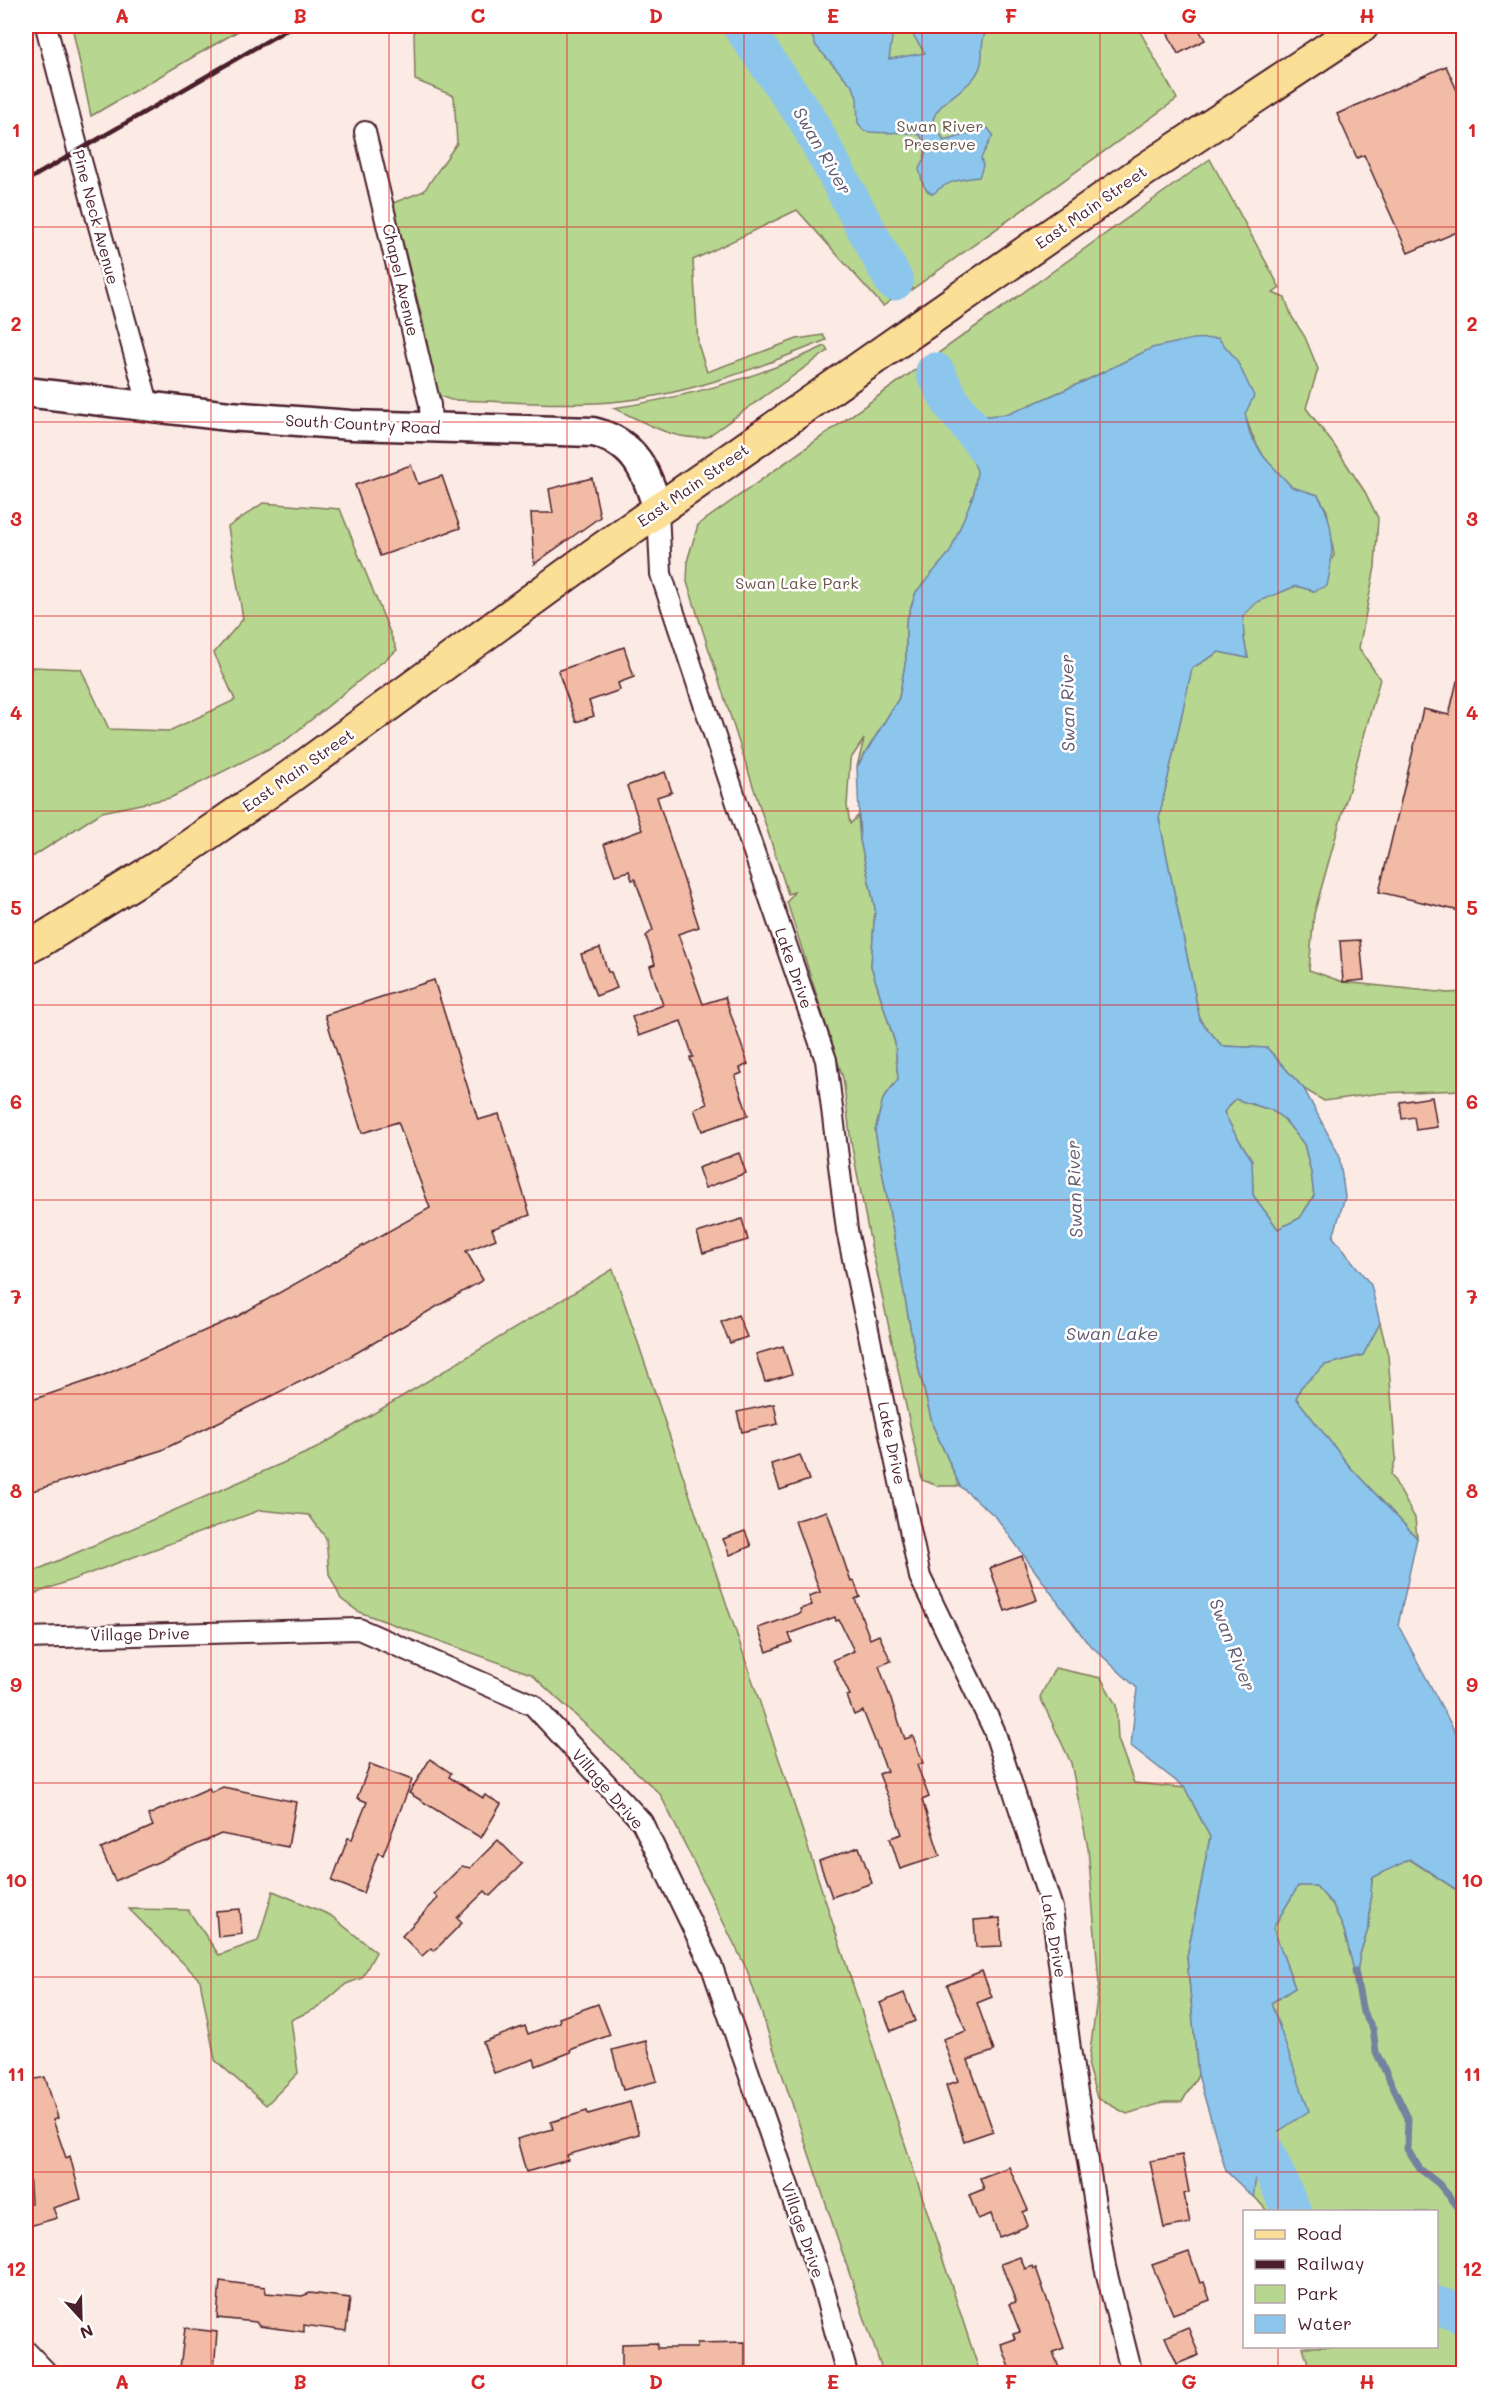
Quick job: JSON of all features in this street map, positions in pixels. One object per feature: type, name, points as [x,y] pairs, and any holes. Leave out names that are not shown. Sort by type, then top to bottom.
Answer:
[{"type":"main road","name":"East Main Street","points":[[26,948],[161,866],[273,789],[657,510],[1143,171],[1362,26]]},
{"type":"main road","name":"South Country Road","points":[[26,392],[285,420],[431,428],[579,431],[605,434],[625,446],[642,467],[650,482],[657,510]]},
{"type":"street","name":"Pine Neck Avenue","points":[[46,26],[149,407]]},
{"type":"street","name":"Chapel Avenue","points":[[365,132],[430,405],[431,428]]},
{"type":"street","name":"Lake Drive","points":[[657,510],[661,574],[736,803],[826,1060],[847,1230],[920,1577],[994,1731],[1052,1908],[1070,2049],[1105,2267],[1132,2373]]},
{"type":"street","name":"Village Drive","points":[[26,1638],[359,1629],[533,1705],[642,1822],[712,1967],[823,2287],[847,2373]]},
{"type":"street","points":[[26,2351],[48,2373]]},
{"type":"green space","points":[[72,26],[244,26],[245,27],[91,116]]},
{"type":"green space","name":"Swan River Preserve","points":[[417,26],[1137,26],[1177,99],[907,293],[906,290],[883,306],[797,210],[693,260],[698,344],[707,372],[797,339],[823,335],[826,340],[775,361],[721,379],[639,399],[571,404],[451,400],[437,395],[423,322],[393,203],[424,191],[457,143],[454,96],[415,80],[414,31]]},
{"type":"green space","name":"Swan Lake Park","points":[[1210,159],[1280,288],[1273,293],[1285,298],[1318,369],[1306,408],[1365,492],[1378,518],[1375,567],[1359,648],[1380,679],[1314,914],[1309,970],[1343,982],[1448,993],[1463,992],[1463,1090],[1381,1093],[1324,1101],[1304,1089],[1267,1048],[1222,1046],[1200,1020],[1159,818],[1192,668],[1219,652],[1248,658],[1242,616],[1257,602],[1296,586],[1314,591],[1334,555],[1327,511],[1318,495],[1294,488],[1275,472],[1256,444],[1245,414],[1152,348],[1085,381],[1009,414],[971,418],[972,410],[968,410],[956,428],[962,432],[978,471],[974,493],[952,554],[916,592],[906,622],[906,659],[899,698],[857,767],[864,739],[850,760],[847,806],[850,824],[858,816],[860,840],[875,908],[871,966],[895,1043],[898,1079],[883,1099],[875,1131],[915,1354],[933,1426],[960,1486],[938,1486],[922,1480],[871,1245],[851,1142],[843,1078],[787,902],[794,892],[788,894],[687,582],[688,558],[698,525]]},
{"type":"green space","points":[[825,346],[828,351],[707,437],[694,438],[670,433],[613,408],[722,385],[774,368]]},
{"type":"green space","points":[[263,503],[340,509],[397,650],[286,740],[170,798],[102,812],[26,861],[26,692],[32,667],[81,669],[109,729],[169,731],[235,700],[214,653],[243,619],[228,527]]},
{"type":"green space","points":[[1235,1099],[1271,1110],[1284,1119],[1304,1144],[1314,1196],[1300,1218],[1278,1229],[1253,1195],[1252,1160],[1224,1112]]},
{"type":"green space","points":[[613,1269],[776,1750],[980,2373],[883,2373],[747,1970],[660,1794],[531,1674],[359,1612],[341,1599],[329,1574],[326,1538],[309,1515],[260,1510],[26,1597],[26,1572],[39,1569],[315,1449]]},
{"type":"green space","points":[[1380,1323],[1388,1355],[1396,1458],[1391,1474],[1415,1518],[1417,1538],[1350,1467],[1296,1398],[1301,1387],[1325,1365],[1363,1355]]},
{"type":"green space","points":[[1055,1668],[1101,1678],[1116,1705],[1118,1739],[1134,1783],[1185,1788],[1210,1837],[1187,1957],[1198,2075],[1182,2102],[1164,2102],[1127,2114],[1097,2098],[1088,2067],[1099,1983],[1088,1848],[1071,1763],[1040,1697]]},
{"type":"green space","points":[[1409,1859],[1463,1894],[1463,2373],[1311,2373],[1303,2348],[1438,2348],[1438,2210],[1266,2210],[1253,2195],[1261,2143],[1271,2003],[1295,1988],[1273,1928],[1298,1886],[1316,1886],[1333,1905],[1344,1930],[1356,1977],[1360,1954],[1369,1926],[1372,1878]]},
{"type":"green space","points":[[273,1891],[330,1915],[376,1952],[362,1978],[346,1984],[319,2007],[291,2020],[298,2073],[266,2105],[215,2060],[200,1980],[129,1909],[188,1910],[219,1955],[258,1941]]},
{"type":"water","points":[[808,26],[889,26],[892,38],[889,59],[925,53],[907,26],[989,26],[984,37],[980,67],[976,75],[936,112],[933,120],[944,141],[988,128],[993,135],[981,158],[983,166],[979,177],[949,183],[933,194],[929,192],[923,184],[919,169],[925,152],[920,135],[864,131],[858,123],[857,98],[853,87],[816,46]]},
{"type":"water","name":"Swan Lake","points":[[1218,338],[1236,359],[1254,396],[1245,414],[1250,434],[1264,457],[1292,487],[1318,495],[1331,528],[1332,551],[1327,586],[1314,591],[1296,586],[1257,602],[1243,616],[1248,658],[1219,652],[1192,668],[1159,818],[1200,1020],[1222,1046],[1267,1048],[1304,1089],[1339,1155],[1345,1197],[1333,1237],[1371,1285],[1380,1323],[1363,1355],[1325,1365],[1301,1387],[1296,1398],[1350,1467],[1417,1538],[1398,1625],[1463,1747],[1463,1894],[1410,1859],[1372,1878],[1369,1926],[1360,1954],[1356,1979],[1344,1930],[1333,1905],[1316,1886],[1298,1886],[1273,1928],[1295,1988],[1271,2003],[1309,2111],[1261,2143],[1253,2197],[1226,2171],[1198,2075],[1187,1957],[1210,1837],[1185,1788],[1131,1746],[1137,1688],[1086,1641],[996,1517],[960,1486],[933,1426],[915,1354],[875,1131],[883,1099],[898,1079],[895,1043],[871,966],[875,908],[860,840],[857,767],[899,698],[906,659],[906,622],[916,592],[950,552],[974,493],[977,471],[962,432],[965,418],[1009,414],[1085,381],[1152,348],[1193,339]],"holes":[[[1235,1099],[1271,1110],[1284,1119],[1304,1144],[1314,1196],[1300,1218],[1278,1229],[1253,1195],[1252,1160],[1224,1112]]]},
{"type":"building","points":[[1164,26],[1197,26],[1205,40],[1178,54]]},
{"type":"building","points":[[1446,66],[1464,106],[1464,229],[1408,253],[1364,155],[1357,158],[1337,114]]},
{"type":"building","points":[[411,465],[418,484],[442,476],[460,528],[380,556],[355,485]]},
{"type":"building","points":[[592,478],[600,517],[534,564],[531,513],[553,513],[549,489]]},
{"type":"building","points":[[624,647],[634,677],[618,683],[620,690],[589,701],[594,716],[576,722],[558,671]]},
{"type":"building","points":[[1457,681],[1464,682],[1464,912],[1379,892],[1423,709],[1449,715]]},
{"type":"building","points":[[665,772],[672,792],[657,797],[699,927],[678,934],[703,1004],[725,997],[748,1064],[740,1068],[742,1073],[735,1076],[748,1115],[702,1131],[694,1109],[707,1104],[690,1058],[693,1057],[681,1021],[639,1036],[632,1017],[663,1005],[650,966],[655,964],[646,936],[653,930],[635,879],[632,880],[629,871],[615,875],[604,844],[642,830],[627,786]]},
{"type":"building","points":[[1360,940],[1364,980],[1343,982],[1340,941]]},
{"type":"building","points":[[600,948],[608,972],[611,972],[617,988],[596,996],[581,954]]},
{"type":"building","points":[[434,980],[478,1120],[499,1114],[530,1215],[492,1229],[496,1239],[466,1251],[483,1280],[344,1360],[162,1450],[26,1493],[26,1402],[102,1376],[238,1316],[430,1208],[398,1122],[362,1133],[325,1015]]},
{"type":"building","points":[[1432,1097],[1437,1127],[1416,1130],[1414,1117],[1402,1119],[1400,1102]]},
{"type":"building","points":[[739,1153],[746,1173],[705,1188],[698,1168]]},
{"type":"building","points":[[742,1219],[748,1240],[703,1253],[697,1233]]},
{"type":"building","points":[[738,1315],[747,1337],[730,1343],[721,1322]]},
{"type":"building","points":[[783,1346],[792,1374],[765,1382],[756,1354]]},
{"type":"building","points":[[774,1404],[778,1424],[742,1432],[737,1412]]},
{"type":"building","points":[[800,1455],[809,1480],[780,1490],[771,1464]]},
{"type":"building","points":[[827,1511],[851,1582],[854,1581],[860,1597],[855,1599],[870,1639],[879,1635],[891,1661],[879,1666],[905,1739],[913,1736],[923,1763],[917,1765],[929,1797],[922,1800],[940,1856],[900,1869],[890,1838],[902,1834],[879,1774],[887,1771],[863,1711],[854,1715],[847,1696],[850,1695],[833,1660],[854,1651],[839,1620],[836,1621],[835,1617],[789,1634],[792,1642],[767,1652],[758,1628],[801,1613],[800,1609],[812,1605],[809,1596],[820,1592],[795,1521]]},
{"type":"building","points":[[745,1531],[751,1546],[730,1555],[723,1539]]},
{"type":"building","points":[[1022,1556],[1037,1600],[1005,1611],[990,1568]]},
{"type":"building","points":[[430,1759],[451,1773],[449,1777],[483,1798],[485,1795],[501,1804],[481,1838],[409,1793]]},
{"type":"building","points":[[370,1764],[412,1780],[383,1855],[378,1853],[363,1893],[332,1881],[348,1838],[352,1839],[367,1802],[357,1798]]},
{"type":"building","points":[[223,1787],[296,1802],[288,1847],[221,1834],[115,1881],[101,1849],[153,1826],[148,1815],[209,1788],[211,1792]]},
{"type":"building","points":[[498,1840],[522,1864],[490,1896],[485,1891],[457,1918],[462,1923],[434,1951],[431,1948],[422,1956],[402,1936],[438,1898],[434,1894],[462,1866],[470,1868]]},
{"type":"building","points":[[859,1847],[872,1883],[832,1897],[819,1861]]},
{"type":"building","points":[[240,1909],[242,1934],[218,1937],[216,1911]]},
{"type":"building","points":[[1000,1918],[1002,1946],[976,1947],[974,1920]]},
{"type":"building","points":[[982,1971],[992,1997],[977,2003],[994,2051],[968,2060],[993,2131],[964,2141],[946,2085],[958,2081],[943,2039],[966,2031],[947,1985]]},
{"type":"building","points":[[904,1993],[915,2021],[891,2031],[880,2003]]},
{"type":"building","points":[[598,2004],[610,2035],[536,2066],[534,2059],[494,2073],[483,2042],[525,2026],[528,2034],[560,2022],[559,2018]]},
{"type":"building","points":[[646,2041],[657,2081],[623,2090],[612,2050]]},
{"type":"building","points":[[45,2077],[58,2118],[53,2120],[66,2158],[70,2156],[81,2199],[53,2208],[57,2218],[26,2227],[26,2204],[31,2203],[28,2157],[26,2158],[26,2081]]},
{"type":"building","points":[[630,2102],[639,2134],[567,2155],[568,2160],[526,2172],[517,2139],[553,2129],[551,2122],[587,2111],[588,2114]]},
{"type":"building","points":[[1182,2155],[1189,2192],[1184,2194],[1190,2223],[1164,2228],[1150,2161]]},
{"type":"building","points":[[1009,2167],[1028,2210],[1023,2212],[1028,2226],[999,2237],[991,2214],[978,2219],[969,2195],[984,2189],[980,2178]]},
{"type":"building","points":[[1189,2252],[1200,2283],[1204,2282],[1210,2300],[1173,2314],[1152,2265]]},
{"type":"building","points":[[1020,2257],[1025,2269],[1033,2266],[1034,2269],[1036,2268],[1064,2348],[1053,2352],[1061,2373],[1012,2373],[1001,2344],[1015,2339],[1013,2334],[1020,2332],[1009,2304],[1016,2302],[1001,2264]]},
{"type":"building","points":[[220,2281],[265,2287],[266,2293],[302,2296],[310,2293],[350,2298],[346,2331],[304,2325],[304,2332],[259,2326],[256,2322],[217,2318]]},
{"type":"building","points":[[1188,2327],[1199,2355],[1177,2364],[1165,2337]]},
{"type":"building","points":[[185,2328],[217,2332],[214,2371],[180,2368]]},
{"type":"building","points":[[745,2342],[745,2373],[622,2373],[622,2344],[657,2343],[657,2348],[697,2348],[697,2343]]},
{"type":"waterway","name":"Swan River","points":[[742,26],[807,119],[894,281]]},
{"type":"waterway","name":"Swan River","points":[[935,372],[952,404],[997,461]]},
{"type":"waterway","points":[[1355,1971],[1363,2012],[1373,2029],[1376,2052],[1408,2118],[1407,2149],[1420,2169],[1439,2184],[1464,2214]]},
{"type":"waterway","name":"Swan River","points":[[1249,2090],[1261,2143],[1291,2210]]},
{"type":"waterway","name":"Swan River","points":[[1438,2306],[1460,2312],[1464,2316]]},
{"type":"railway","points":[[26,181],[293,26]]}]
